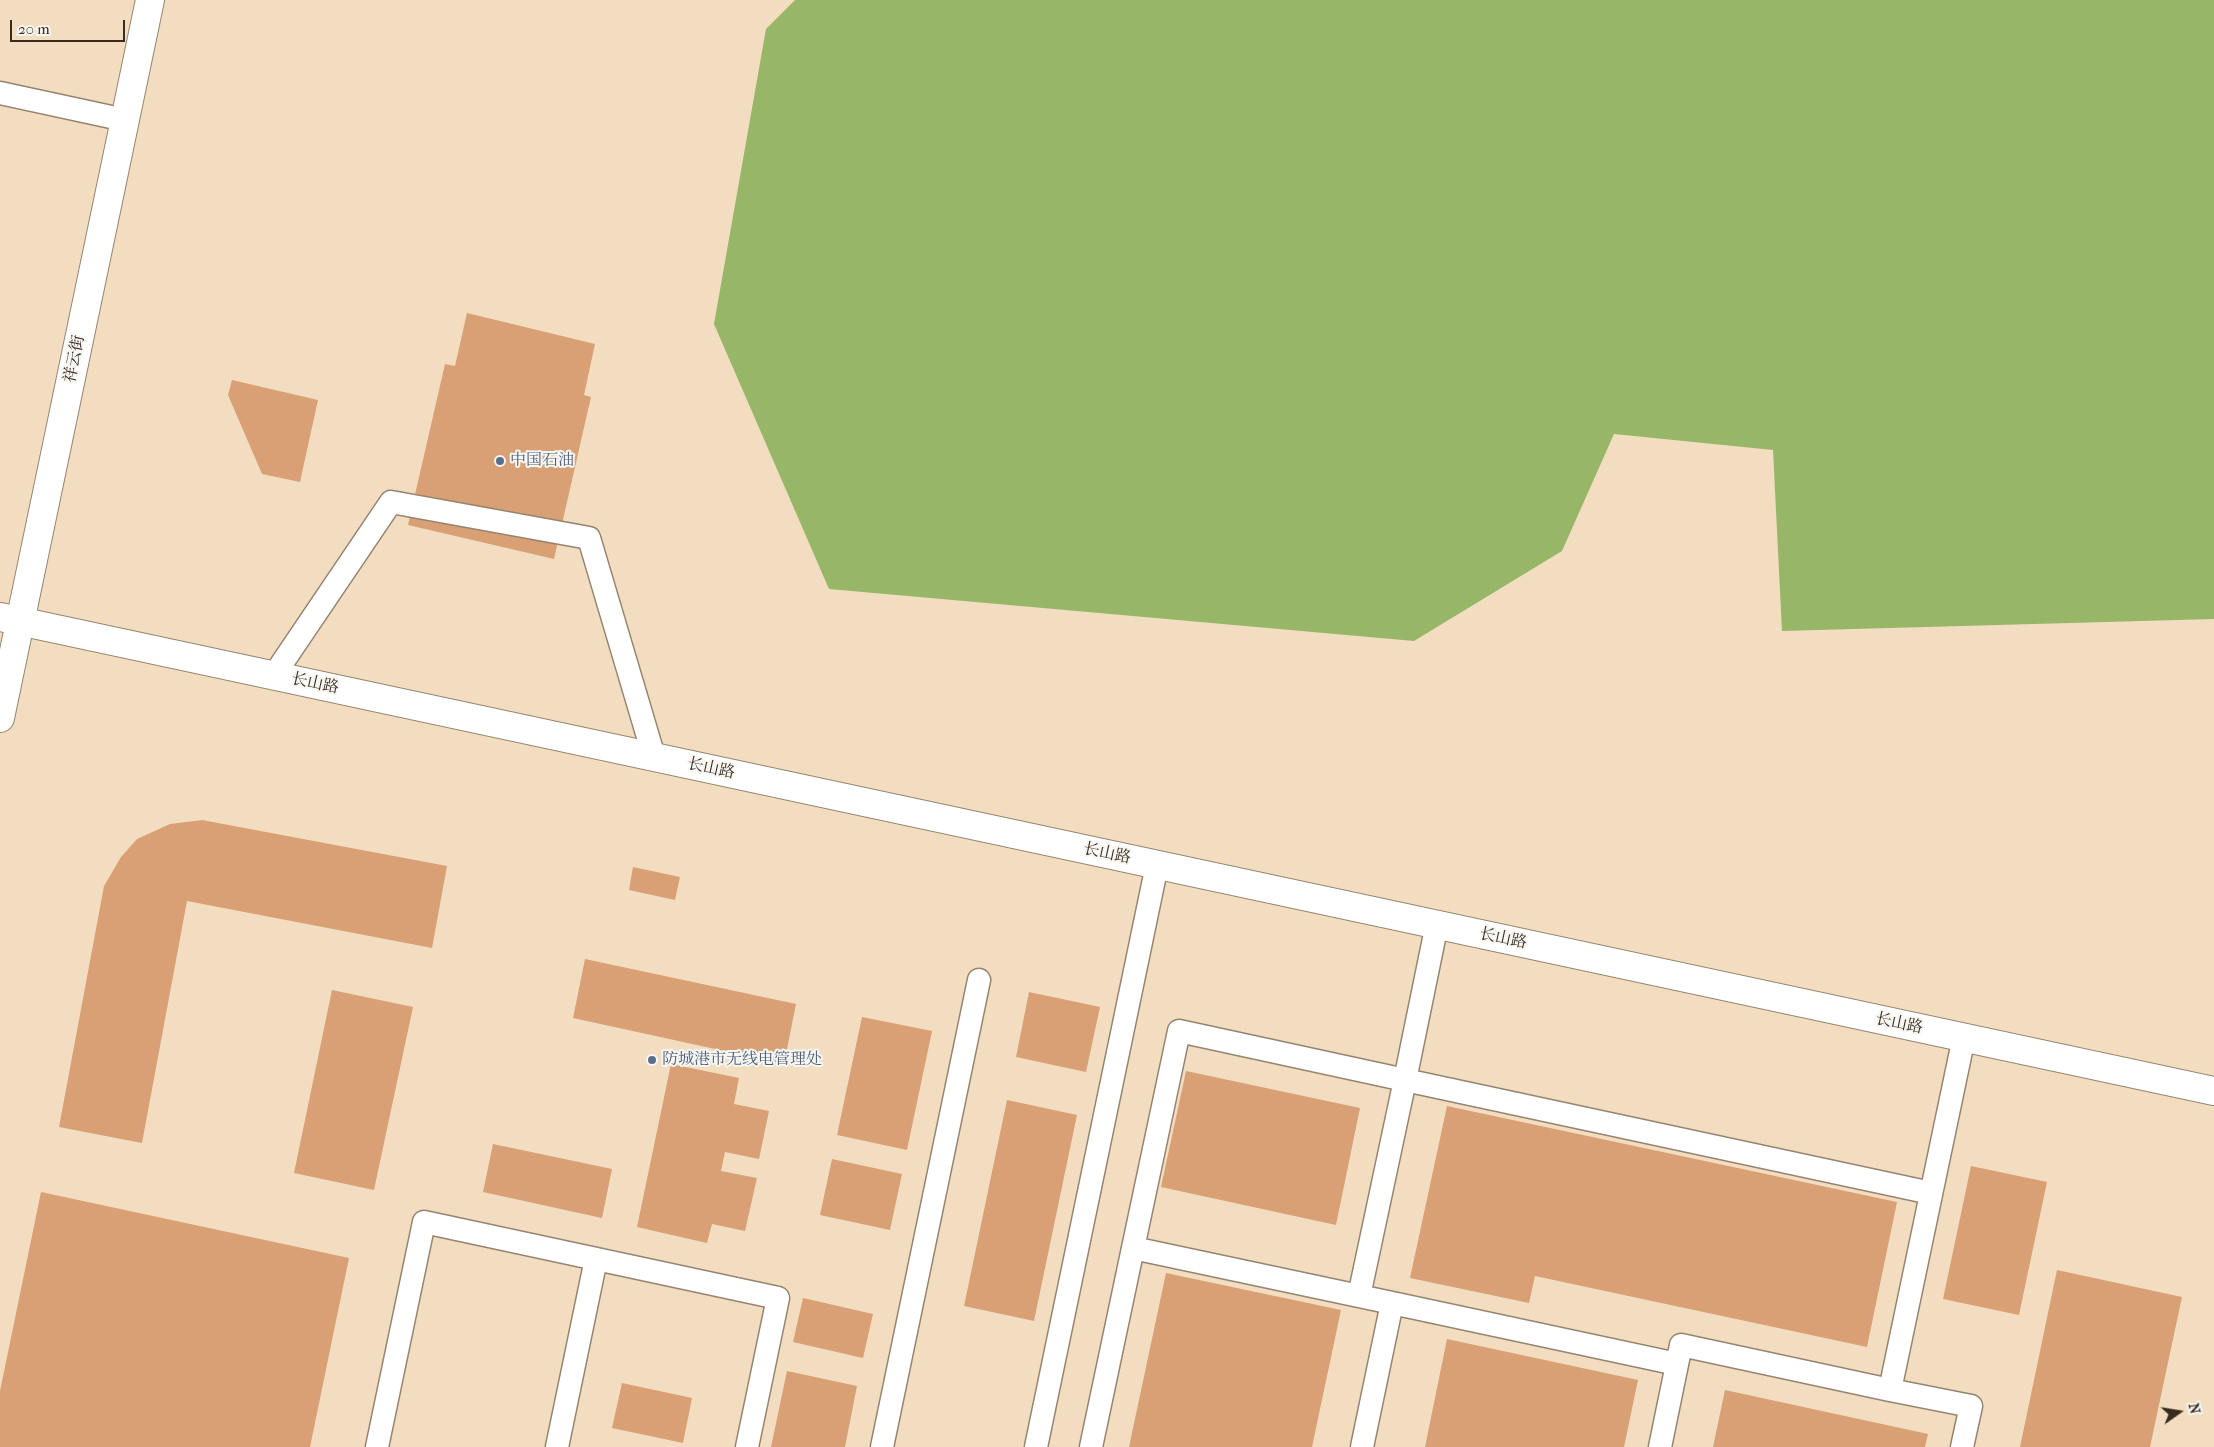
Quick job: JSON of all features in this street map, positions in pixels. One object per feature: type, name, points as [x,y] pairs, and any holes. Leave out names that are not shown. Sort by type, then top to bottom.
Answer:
[{"type":"street","name":"祥云街","points":[[0,718],[10,619],[125,120],[150,0]]},
{"type":"street","name":"长山路","points":[[10,619],[2214,1091]]},
{"type":"lane","points":[[0,93],[125,120]]},
{"type":"lane","points":[[274,675],[391,502],[589,538],[654,757]]},
{"type":"lane","points":[[1036,1447],[1157,865]]},
{"type":"lane","points":[[1359,1296],[1437,924]]},
{"type":"lane","points":[[882,1447],[979,980]]},
{"type":"lane","points":[[1091,1447],[1179,1031],[1931,1193]]},
{"type":"lane","points":[[1890,1390],[1964,1037]]},
{"type":"lane","points":[[377,1447],[424,1222],[778,1298],[747,1447]]},
{"type":"lane","points":[[1133,1248],[1677,1364]]},
{"type":"lane","points":[[557,1447],[596,1258]]},
{"type":"lane","points":[[1362,1447],[1392,1303]]},
{"type":"lane","points":[[1660,1447],[1682,1345],[1971,1406],[1962,1447]]},
{"type":"green space","points":[[795,0],[2214,0],[2214,619],[1782,631],[1773,450],[1614,434],[1562,551],[1414,641],[829,589],[714,324],[766,29]]},
{"type":"building","name":"中国石油","points":[[467,313],[595,344],[584,395],[591,397],[554,559],[408,525],[445,364],[455,366]]},
{"type":"building","points":[[232,380],[318,400],[300,482],[262,474],[228,395]]},
{"type":"building","points":[[202,820],[447,866],[432,948],[187,901],[142,1143],[59,1127],[104,886],[121,857],[137,839],[170,824]]},
{"type":"building","points":[[633,867],[680,877],[675,900],[629,890]]},
{"type":"building","points":[[585,959],[796,1004],[784,1064],[573,1018]]},
{"type":"building","points":[[332,990],[413,1007],[374,1190],[294,1173]]},
{"type":"building","points":[[1029,992],[1100,1007],[1086,1072],[1016,1057]]},
{"type":"building","points":[[862,1017],[932,1031],[907,1150],[837,1135]]},
{"type":"building","points":[[671,1064],[739,1078],[734,1104],[769,1111],[759,1159],[725,1152],[721,1171],[757,1178],[745,1231],[712,1224],[707,1243],[637,1227]]},
{"type":"building","points":[[1186,1071],[1360,1108],[1336,1225],[1161,1187]]},
{"type":"building","points":[[1007,1100],[1077,1115],[1034,1321],[964,1306]]},
{"type":"building","points":[[1447,1106],[1897,1202],[1867,1347],[1535,1276],[1529,1303],[1410,1278]]},
{"type":"building","points":[[493,1144],[612,1169],[602,1218],[483,1192]]},
{"type":"building","points":[[832,1159],[902,1174],[890,1230],[820,1215]]},
{"type":"building","points":[[1971,1166],[2047,1182],[2019,1315],[1943,1299]]},
{"type":"building","points":[[41,1192],[349,1258],[310,1447],[0,1447],[0,1391]]},
{"type":"building","points":[[2057,1270],[2182,1297],[2150,1447],[2020,1447]]},
{"type":"building","points":[[1166,1273],[1341,1310],[1312,1447],[1129,1447]]},
{"type":"building","points":[[803,1298],[873,1314],[863,1358],[793,1342]]},
{"type":"building","points":[[1447,1339],[1638,1380],[1624,1447],[1425,1447]]},
{"type":"building","points":[[787,1371],[857,1386],[845,1447],[771,1447]]},
{"type":"building","points":[[622,1383],[692,1398],[683,1443],[612,1428]]},
{"type":"building","points":[[1725,1390],[1928,1434],[1925,1447],[1713,1447]]},
{"type":"place","name":"中国石油","points":[[500,461]]},
{"type":"place","name":"防城港市无线电管理处","points":[[652,1060]]}]
